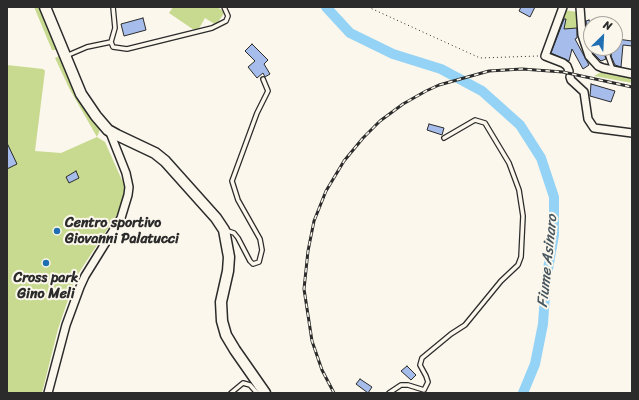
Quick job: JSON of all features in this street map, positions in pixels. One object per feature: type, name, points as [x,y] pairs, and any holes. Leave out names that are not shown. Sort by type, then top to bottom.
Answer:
[{"type":"main road","points":[[45,7],[88,106],[108,130],[154,153],[165,161],[216,218],[224,230],[229,257],[228,271],[221,302],[222,321],[226,335],[265,393]]},
{"type":"street","points":[[563,7],[545,56],[567,66],[571,80],[584,92],[588,119],[594,128],[632,132]]},
{"type":"street","points":[[580,7],[582,35],[589,56],[598,66],[632,74]]},
{"type":"street","points":[[48,393],[66,325],[80,287],[85,276],[121,218],[128,195],[129,187],[126,173],[108,130]]},
{"type":"lane","points":[[113,7],[115,32],[111,42],[113,47],[127,49],[212,28],[226,21],[228,16],[224,7]]},
{"type":"lane","points":[[65,56],[87,47],[111,42]]},
{"type":"lane","points":[[608,56],[613,70]]},
{"type":"lane","points":[[224,230],[230,231],[238,238],[253,264],[259,262],[262,250],[260,239],[238,200],[232,181],[257,112],[268,91],[263,79]]},
{"type":"lane","points":[[389,393],[401,385],[408,385],[424,390],[427,387],[426,376],[420,365],[422,358],[451,334],[465,325],[501,280],[518,266],[521,257],[523,216],[519,190],[509,163],[485,123],[475,120],[444,138]]},
{"type":"lane","points":[[231,393],[243,383],[246,383],[257,393]]},
{"type":"path","points":[[368,7],[480,58],[545,56]]},
{"type":"green space","points":[[34,7],[42,7],[59,50],[52,50]]},
{"type":"green space","points":[[173,7],[217,7],[225,12],[216,25],[205,18],[197,32],[169,13]]},
{"type":"green space","points":[[564,10],[577,12],[577,28],[562,30],[566,19],[561,18]]},
{"type":"green space","points":[[61,55],[101,127],[97,137],[69,88],[55,58]]},
{"type":"green space","name":"Centro sportivo Giovanni Palatucci","points":[[7,65],[43,69],[45,71],[35,151],[61,153],[97,137],[105,142],[125,187],[120,210],[78,274],[73,285],[58,329],[42,393],[7,393]]},
{"type":"green space","points":[[601,72],[632,78],[632,83],[594,76]]},
{"type":"building","points":[[521,7],[535,7],[530,17],[519,11]]},
{"type":"building","points":[[143,18],[146,30],[124,36],[121,24]]},
{"type":"building","points":[[564,19],[566,19],[564,29],[577,28],[577,38],[575,39],[589,65],[583,69],[572,49],[569,61],[551,53]]},
{"type":"building","points":[[623,40],[632,41],[632,46],[623,45]]},
{"type":"building","points":[[252,44],[268,60],[264,64],[270,74],[265,77],[263,73],[257,78],[248,67],[255,61],[245,51]]},
{"type":"building","points":[[596,56],[605,56],[606,59],[601,61]]},
{"type":"building","points":[[611,56],[622,56],[621,67],[615,65]]},
{"type":"building","points":[[591,84],[615,91],[611,102],[590,96]]},
{"type":"building","points":[[429,124],[444,128],[442,135],[427,130]]},
{"type":"building","points":[[7,143],[17,164],[7,169]]},
{"type":"building","points":[[76,171],[79,178],[69,183],[66,177]]},
{"type":"building","points":[[407,366],[416,375],[411,380],[401,371]]},
{"type":"building","points":[[360,379],[372,387],[368,393],[356,384]]},
{"type":"waterway","name":"Fiume Asinaro","points":[[326,7],[350,33],[393,54],[441,69],[482,91],[520,125],[541,158],[554,197],[554,235],[546,280],[543,324],[535,364],[523,393]]},
{"type":"railway","points":[[334,393],[322,370],[312,341],[304,289],[308,251],[314,221],[326,191],[344,161],[363,138],[380,121],[403,104],[426,91],[439,85],[489,71],[522,69],[563,72],[632,87]]},
{"type":"place","name":"Centro sportivo Giovanni Palatucci","points":[[57,231]]},
{"type":"place","name":"Cross park Gino Meli","points":[[46,263]]}]
